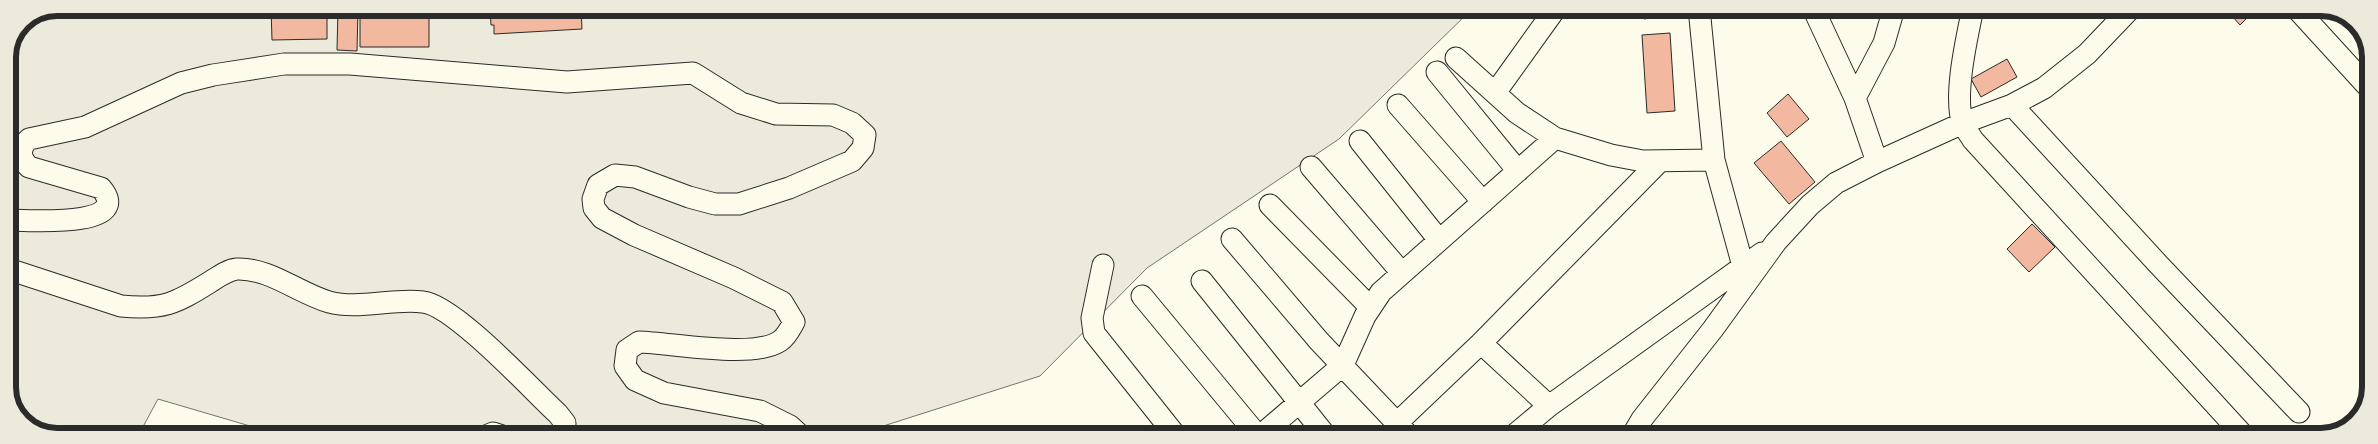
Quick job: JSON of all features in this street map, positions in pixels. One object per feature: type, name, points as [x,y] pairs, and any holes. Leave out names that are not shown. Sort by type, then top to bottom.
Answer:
[{"type":"street","points":[[1495,93],[1550,17]]},
{"type":"street","points":[[1700,17],[1714,160],[1743,266]]},
{"type":"street","points":[[1817,17],[1855,98],[1876,162]]},
{"type":"street","points":[[1855,98],[1884,43],[1891,17]]},
{"type":"street","points":[[1972,17],[1960,93],[1963,123],[1973,140],[2237,428]]},
{"type":"street","points":[[1637,428],[1713,329],[1776,242],[1810,205],[1836,183],[1876,162],[1963,123],[2012,105],[2044,88],[2087,54],[2122,17]]},
{"type":"street","points":[[2304,17],[2362,80]]},
{"type":"street","points":[[1456,58],[1517,113],[1555,138],[1611,155],[1643,161],[1714,160]]},
{"type":"street","points":[[16,220],[85,219],[102,212],[106,206],[106,194],[101,188],[29,167],[23,161],[21,155],[24,143],[29,139],[85,127],[181,83],[213,75],[284,64],[341,64],[567,82],[693,73],[741,103],[776,114],[833,115],[852,123],[865,135],[863,148],[852,161],[789,188],[739,204],[715,204],[660,188],[635,177],[615,175],[598,185],[593,199],[594,208],[602,218],[634,235],[734,278],[782,302],[794,322],[789,332],[780,342],[748,350],[639,342],[627,350],[625,366],[635,380],[664,393],[760,410],[791,427]]},
{"type":"street","points":[[1438,72],[1518,171]]},
{"type":"street","points":[[1398,104],[1483,202]]},
{"type":"street","points":[[2012,105],[2158,264],[2299,412]]},
{"type":"street","points":[[1269,428],[1343,365],[1370,307],[1381,292],[1555,138]]},
{"type":"street","points":[[1360,141],[1439,240]]},
{"type":"street","points":[[1404,428],[1481,343],[1660,161]]},
{"type":"street","points":[[1311,167],[1402,273]]},
{"type":"street","points":[[1270,205],[1370,307]]},
{"type":"street","points":[[1232,239],[1319,341],[1402,428]]},
{"type":"street","points":[[1523,428],[1549,406],[1776,242]]},
{"type":"street","points":[[1103,265],[1092,318],[1094,333],[1169,427]]},
{"type":"street","points":[[16,272],[121,306],[140,308],[169,305],[235,269],[258,271],[331,302],[349,305],[400,300],[425,302],[450,313],[558,414],[565,423],[565,427]]},
{"type":"street","points":[[1202,281],[1320,428]]},
{"type":"street","points":[[1142,296],[1252,428]]},
{"type":"street","points":[[1481,343],[1549,406]]},
{"type":"shaded area","points":[[57,16],[1464,17],[1339,139],[1147,268],[1040,376],[879,427],[254,427],[158,399],[143,427],[52,427],[39,424],[28,416],[20,405],[16,389],[16,57],[19,42],[23,35],[28,28],[42,19]]},
{"type":"building","points":[[271,16],[327,16],[327,39],[272,40]]},
{"type":"building","points":[[338,16],[358,16],[357,51],[337,50]]},
{"type":"building","points":[[360,16],[429,16],[429,47],[360,47]]},
{"type":"building","points":[[490,16],[581,16],[582,29],[494,34],[494,25],[491,25]]},
{"type":"building","points":[[2233,17],[2248,17],[2240,25]]},
{"type":"building","points":[[1670,33],[1675,111],[1647,113],[1642,35]]},
{"type":"building","points":[[2007,59],[2017,77],[1981,97],[1971,79]]},
{"type":"building","points":[[1788,94],[1809,119],[1787,137],[1767,113]]},
{"type":"building","points":[[1781,141],[1815,182],[1789,204],[1754,163]]},
{"type":"building","points":[[2032,224],[2055,247],[2029,272],[2007,249]]}]
